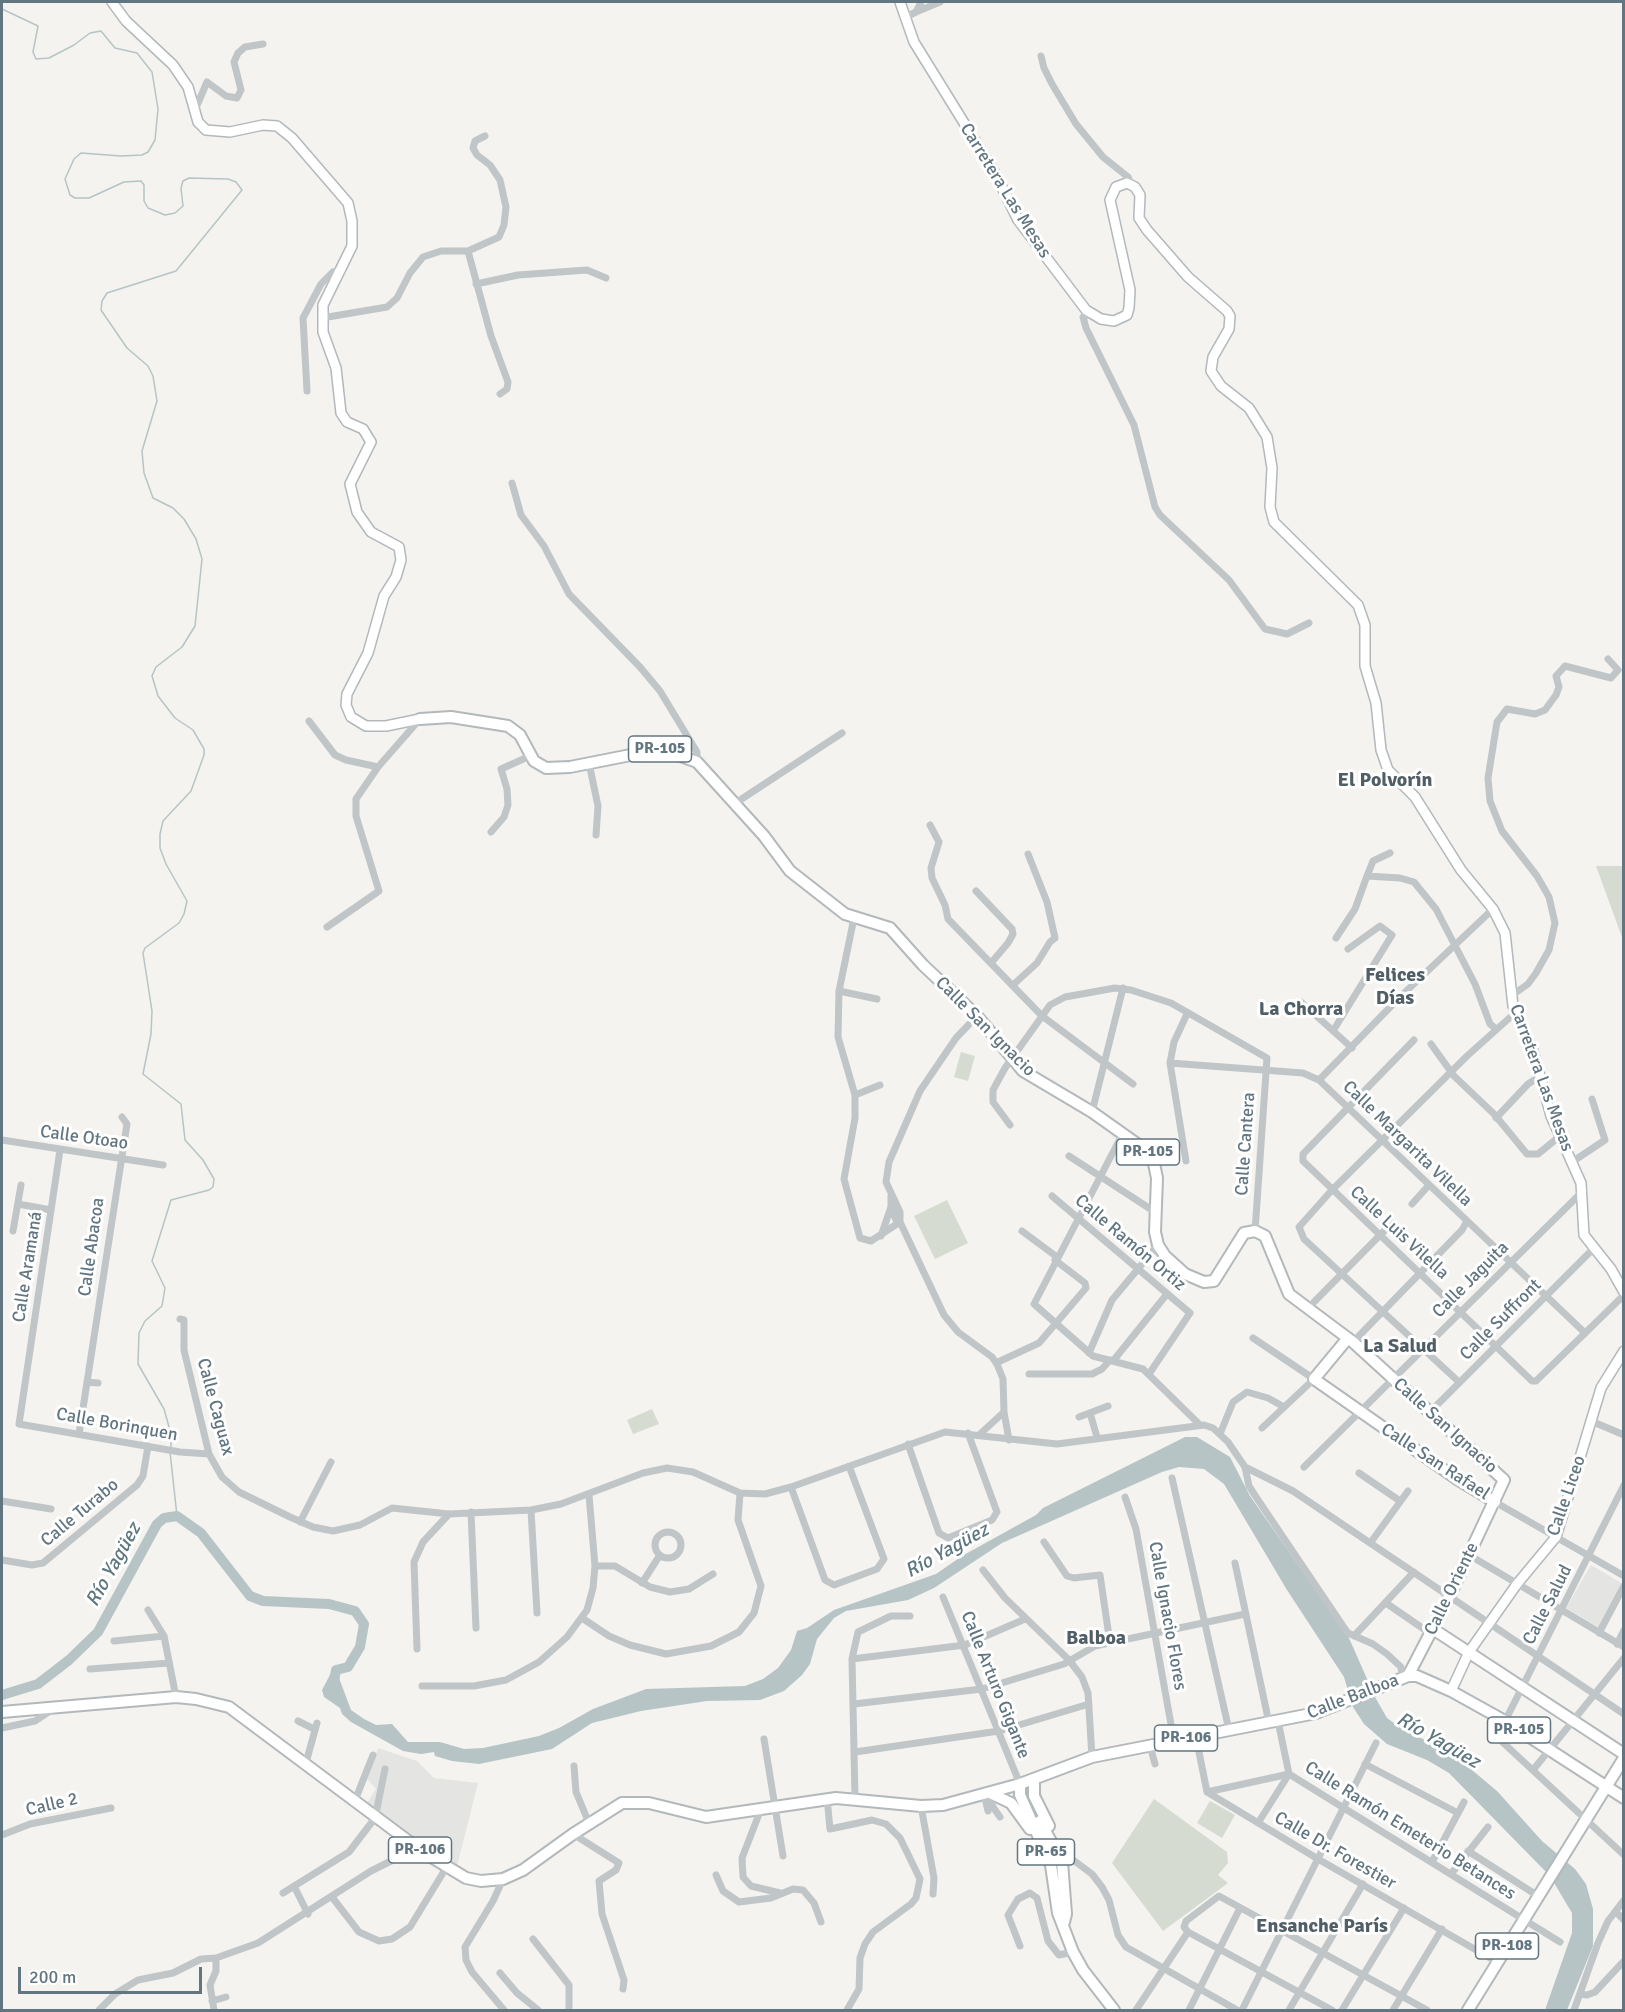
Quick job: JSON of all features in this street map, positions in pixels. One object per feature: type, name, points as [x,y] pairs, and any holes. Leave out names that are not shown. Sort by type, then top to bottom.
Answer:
[{"type":"main road","points":[[420,719],[451,717],[508,726],[520,735],[530,756]]},
{"type":"main road","name":"PR-105","points":[[530,756],[546,768],[589,763],[661,749],[697,762],[764,836],[784,865],[821,893],[840,911],[854,918]]},
{"type":"main road","name":"Calle San Ignacio","points":[[854,918],[877,922],[890,928],[923,965],[977,1016],[1013,1060],[1033,1078],[1092,1112],[1147,1151],[1153,1159],[1157,1179],[1155,1212],[1158,1245]]},
{"type":"main road","points":[[1158,1245],[1165,1256],[1185,1274],[1204,1282],[1215,1281],[1242,1235],[1255,1231]]},
{"type":"main road","name":"Calle San Ignacio","points":[[1255,1231],[1267,1239],[1289,1294],[1351,1340],[1504,1480],[1495,1502]]},
{"type":"main road","points":[[1314,1379],[1351,1340]]},
{"type":"main road","name":"Calle San Rafael","points":[[1314,1379],[1457,1479],[1495,1502]]},
{"type":"main road","name":"Calle Oriente","points":[[1405,1677],[1432,1632],[1495,1502]]},
{"type":"main road","name":"PR-105","points":[[1432,1632],[1469,1652],[1623,1756]]},
{"type":"main road","name":"PR-105","points":[[1405,1677],[1417,1676],[1451,1691],[1505,1721],[1623,1798]]},
{"type":"main road","name":"Calle Balboa","points":[[1023,1789],[1034,1779],[1092,1757],[1316,1713],[1405,1677]]},
{"type":"main road","name":"PR-106","points":[[2,1712],[176,1697],[213,1702],[239,1712],[354,1803],[446,1868],[473,1880],[503,1878],[523,1870],[589,1823],[622,1803],[631,1802],[706,1817],[777,1804],[827,1798],[855,1798],[921,1806],[943,1805],[987,1793],[1023,1789]]},
{"type":"main road","name":"PR-108","points":[[1468,2010],[1623,1756]]},
{"type":"main road","points":[[1034,1779],[1032,1791],[1055,1838],[1054,1846]]},
{"type":"main road","name":"PR-65","points":[[1023,1789],[1020,1795],[1051,1865],[1058,1913],[1064,1922],[1073,1952],[1083,1970],[1114,2010]]},
{"type":"main road","name":"PR-65","points":[[1023,1789],[1062,1863],[1066,1914],[1064,1922]]},
{"type":"main road","points":[[987,1793],[1011,1803],[1042,1841]]},
{"type":"street","points":[[112,2],[126,21],[173,65],[188,87],[198,122],[206,130],[230,132],[271,125],[284,130],[348,203],[352,221],[352,246],[323,304],[323,332],[336,369],[340,413],[346,422],[363,429],[371,442],[369,450],[353,473],[350,484],[357,512],[371,532],[399,547],[401,560],[396,578],[384,596],[368,653],[347,694],[346,705],[351,717],[366,726],[386,726],[420,719]]},
{"type":"street","name":"Carretera Las Mesas","points":[[900,2],[904,18],[926,63],[995,173],[1018,220],[1041,253],[1090,314]]},
{"type":"street","points":[[916,12],[921,2]]},
{"type":"street","points":[[904,18],[940,2]]},
{"type":"street","points":[[195,110],[207,82],[226,96],[237,98],[241,90],[234,63],[238,53],[245,47],[262,44]]},
{"type":"street","points":[[1041,56],[1048,78],[1076,124],[1103,157],[1128,177],[1131,184],[1119,184],[1113,190],[1110,200],[1130,290],[1129,308],[1124,317],[1114,321],[1090,314],[1083,317],[1086,328],[1134,425],[1155,507],[1160,515],[1229,580],[1265,629],[1287,634],[1309,623]]},
{"type":"street","points":[[322,318],[387,307],[397,298],[410,273],[423,257],[441,251],[468,251],[493,242],[502,231],[506,219],[500,180],[490,165],[477,155],[473,148],[475,141],[485,136]]},
{"type":"street","name":"Carretera Las Mesas","points":[[1131,184],[1140,195],[1139,218],[1147,230],[1188,277],[1224,307],[1230,316],[1229,329],[1213,357],[1211,371],[1221,386],[1250,408],[1266,437],[1272,468],[1270,507],[1274,522],[1358,605],[1365,625],[1365,666],[1376,703],[1381,750],[1388,770],[1415,797],[1461,870],[1493,909],[1507,941],[1510,996],[1515,1013],[1533,1052],[1545,1102],[1583,1191],[1584,1235],[1611,1269],[1623,1294]]},
{"type":"street","points":[[468,251],[491,336],[508,382],[507,389],[500,394]]},
{"type":"street","points":[[307,391],[303,318],[321,284],[333,272],[342,270]]},
{"type":"street","points":[[476,284],[518,274],[587,270],[606,278]]},
{"type":"street","points":[[512,483],[521,514],[544,546],[569,594],[640,667],[660,691],[697,752],[697,762]]},
{"type":"street","points":[[1510,996],[1528,984],[1536,973],[1549,950],[1555,923],[1549,897],[1537,876],[1502,831],[1490,801],[1488,778],[1497,722],[1507,709],[1535,714],[1545,710],[1559,687],[1556,676],[1565,666],[1611,678],[1618,670],[1608,659]]},
{"type":"street","points":[[327,927],[379,891],[360,831],[355,806],[360,791],[420,719]]},
{"type":"street","points":[[309,721],[335,755],[346,760],[378,767]]},
{"type":"street","points":[[734,804],[842,733]]},
{"type":"street","points":[[491,832],[504,817],[508,805],[507,789],[501,769],[530,756]]},
{"type":"street","points":[[589,763],[598,806],[596,835]]},
{"type":"street","points":[[930,825],[939,838],[931,868],[935,888],[945,905],[945,914],[1042,1016],[1133,1084]]},
{"type":"street","points":[[1336,938],[1349,921],[1359,901],[1372,861],[1390,853]]},
{"type":"street","points":[[1013,985],[1037,963],[1055,938],[1047,902],[1028,854]]},
{"type":"street","points":[[1367,876],[1404,879],[1416,884],[1431,902],[1475,984],[1490,1023],[1495,1028]]},
{"type":"street","points":[[976,891],[1012,929],[1013,934],[1008,943],[991,963]]},
{"type":"street","points":[[1319,1080],[1453,945],[1493,909]]},
{"type":"street","points":[[854,918],[839,991],[838,1037],[855,1095],[855,1118],[844,1179],[860,1238],[871,1240],[881,1236],[900,1222]]},
{"type":"street","points":[[1333,1031],[1392,938],[1390,933],[1380,926],[1348,949]]},
{"type":"street","points":[[1010,1125],[994,1105],[992,1095],[1005,1068],[1013,1060],[1050,1005],[1065,997],[1107,988],[1123,988],[1164,1000],[1187,1014],[1174,1042],[1170,1063],[1186,1161]]},
{"type":"street","points":[[1092,1112],[1123,988]]},
{"type":"street","points":[[839,991],[877,999]]},
{"type":"street","points":[[1301,1002],[1352,1048]]},
{"type":"street","points":[[1459,1382],[1381,1312],[1301,1235],[1300,1224],[1495,1028],[1515,1013]]},
{"type":"street","name":"Calle Cantera","points":[[1187,1014],[1267,1058],[1255,1231]]},
{"type":"street","points":[[977,1016],[956,1038],[913,1102],[886,1170],[886,1182],[900,1212],[900,1222],[948,1320],[958,1332],[996,1363],[1003,1379],[1004,1412],[1009,1440]]},
{"type":"street","points":[[1347,1108],[1414,1040]]},
{"type":"street","points":[[1431,1044],[1452,1072],[1527,1154],[1536,1155],[1560,1136]]},
{"type":"street","name":"Calle Margarita Vilella","points":[[1170,1063],[1303,1073],[1319,1080],[1381,1142],[1584,1332]]},
{"type":"street","points":[[1496,1118],[1528,1084],[1539,1077]]},
{"type":"street","points":[[855,1095],[880,1085]]},
{"type":"street","points":[[1572,1162],[1605,1140],[1592,1100]]},
{"type":"street","name":"Calle Luis Vilella","points":[[1347,1108],[1303,1154],[1303,1161],[1532,1381],[1536,1381],[1584,1332]]},
{"type":"street","name":"Calle Abacoa","points":[[79,1434],[127,1124],[122,1117]]},
{"type":"street","points":[[1124,1133],[1034,1300],[1035,1307],[1089,1353],[1136,1366],[1149,1374],[1198,1423]]},
{"type":"street","name":"Calle Otoao","points":[[2,1140],[163,1165]]},
{"type":"street","name":"Calle Aramaná","points":[[19,1424],[60,1150]]},
{"type":"street","points":[[1069,1156],[1155,1212]]},
{"type":"street","points":[[13,1231],[21,1185]]},
{"type":"street","points":[[1412,1204],[1429,1185]]},
{"type":"street","name":"Calle Jaguita","points":[[1304,1467],[1583,1191]]},
{"type":"street","points":[[881,1236],[891,1208],[891,1196]]},
{"type":"street","name":"Calle Ramón Ortiz","points":[[1052,1196],[1190,1313],[1149,1374]]},
{"type":"street","points":[[18,1204],[51,1210]]},
{"type":"street","points":[[891,1208],[896,1221],[900,1222]]},
{"type":"street","points":[[1351,1340],[1462,1230],[1467,1221]]},
{"type":"street","points":[[1314,1302],[1392,1222]]},
{"type":"street","points":[[996,1363],[1035,1346],[1056,1325],[1086,1288],[1085,1283],[1022,1231]]},
{"type":"street","points":[[1089,1353],[1112,1300],[1158,1245]]},
{"type":"street","name":"Calle Suffront","points":[[1430,1412],[1593,1249]]},
{"type":"street","points":[[1029,1374],[1092,1374],[1102,1369],[1112,1361],[1167,1294]]},
{"type":"street","points":[[1584,1332],[1623,1294]]},
{"type":"street","name":"Calle Caguax","points":[[180,1319],[184,1320],[184,1350],[209,1454],[228,1484],[300,1522],[324,1530],[341,1531],[360,1526],[392,1508],[449,1514],[531,1510],[561,1504],[589,1494]]},
{"type":"street","name":"Calle San Rafael","points":[[1253,1338],[1314,1379]]},
{"type":"street","name":"Calle Liceo","points":[[1451,1691],[1469,1652],[1517,1584],[1556,1537],[1600,1388],[1623,1351]]},
{"type":"street","points":[[1262,1428],[1314,1379]]},
{"type":"street","points":[[87,1382],[98,1383]]},
{"type":"street","points":[[1220,1434],[1233,1402],[1247,1392],[1268,1398],[1284,1407]]},
{"type":"street","points":[[1079,1417],[1108,1406]]},
{"type":"street","points":[[979,1435],[1004,1412]]},
{"type":"street","points":[[1090,1413],[1097,1437]]},
{"type":"street","points":[[1591,1421],[1623,1435]]},
{"type":"street","points":[[422,1686],[474,1686],[514,1676],[550,1653],[582,1618],[590,1598],[596,1566],[589,1494],[643,1473],[667,1468],[693,1472],[740,1493],[755,1495],[792,1487],[945,1432],[1057,1444],[1198,1423],[1213,1428],[1220,1434],[1245,1467],[1250,1486],[1256,1497],[1343,1626],[1354,1636],[1373,1644],[1387,1654],[1401,1666],[1405,1677]]},
{"type":"street","name":"Calle Borinquen","points":[[19,1424],[160,1449],[209,1454]]},
{"type":"street","points":[[908,1444],[939,1533],[948,1538],[992,1520],[997,1512],[969,1433]]},
{"type":"street","name":"Calle Turabo","points":[[2,1560],[32,1565],[43,1563],[137,1485],[143,1476],[148,1446]]},
{"type":"street","points":[[300,1522],[331,1462]]},
{"type":"street","points":[[792,1487],[825,1580],[834,1585],[878,1569],[884,1560],[849,1466]]},
{"type":"street","points":[[1245,1467],[1293,1491],[1623,1714]]},
{"type":"street","points":[[1359,1473],[1400,1501]]},
{"type":"street","points":[[1172,1478],[1229,1731]]},
{"type":"street","name":"Calle Salud","points":[[1533,1770],[1497,1737],[1623,1485]]},
{"type":"street","points":[[1371,1542],[1407,1491]]},
{"type":"street","points":[[582,1618],[609,1636],[630,1645],[666,1654],[711,1646],[739,1632],[754,1613],[760,1587],[738,1520],[740,1493]]},
{"type":"street","name":"Calle Ignacio Flores","points":[[1125,1497],[1136,1529],[1174,1741]]},
{"type":"street","name":"Calle Turabo","points":[[2,1501],[51,1509]]},
{"type":"street","name":"Calle San Rafael","points":[[1495,1502],[1623,1576]]},
{"type":"street","points":[[531,1510],[537,1613]]},
{"type":"street","points":[[471,1512],[476,1628]]},
{"type":"street","points":[[417,1649],[414,1562],[423,1542],[449,1514]]},
{"type":"street","points":[[1044,1542],[1068,1576],[1074,1578],[1100,1575],[1110,1643]]},
{"type":"street","points":[[642,1583],[660,1555]]},
{"type":"street","points":[[1469,1555],[1620,1645],[1623,1630]]},
{"type":"street","name":"Calle Ramón Emeterio Betances","points":[[1236,1563],[1245,1614],[1289,1774],[1560,1942]]},
{"type":"street","points":[[596,1566],[615,1566],[642,1583],[660,1590],[679,1591],[698,1585],[713,1574]]},
{"type":"street","points":[[983,1570],[1025,1619],[1069,1660],[1082,1677],[1089,1704],[1092,1757]]},
{"type":"street","points":[[1354,1636],[1359,1628],[1414,1572]]},
{"type":"street","points":[[1599,1633],[1623,1586]]},
{"type":"street","name":"Calle Arturo Gigante","points":[[943,1597],[965,1645],[1023,1789]]},
{"type":"street","points":[[1386,1603],[1432,1632]]},
{"type":"street","points":[[148,1610],[164,1636],[176,1697]]},
{"type":"street","points":[[854,1704],[982,1689],[1069,1660],[1087,1649],[1245,1614]]},
{"type":"street","points":[[855,1798],[852,1659],[858,1632],[891,1616],[910,1616]]},
{"type":"street","points":[[852,1659],[965,1645],[1025,1619]]},
{"type":"street","points":[[114,1641],[164,1636]]},
{"type":"street","points":[[1623,1658],[1533,1770],[1623,1855]]},
{"type":"street","points":[[90,1669],[169,1663]]},
{"type":"street","points":[[855,1752],[999,1731],[1089,1704]]},
{"type":"street","points":[[2,1728],[35,1721],[53,1709]]},
{"type":"street","points":[[298,1721],[315,1726],[305,1766]]},
{"type":"street","points":[[1196,1737],[1208,1792],[1289,1774]]},
{"type":"street","points":[[764,1739],[777,1804],[783,1856]]},
{"type":"street","points":[[1242,2010],[1376,1743]]},
{"type":"street","points":[[1150,1746],[1155,1764]]},
{"type":"street","points":[[354,1803],[373,1755]]},
{"type":"street","points":[[1365,1764],[1458,1813]]},
{"type":"street","points":[[574,1766],[576,1792],[589,1823]]},
{"type":"street","points":[[283,1893],[349,1852],[375,1818],[385,1769]]},
{"type":"street","points":[[1258,1823],[1289,1774]]},
{"type":"street","name":"Calle Dr. Forestier","points":[[1208,1792],[1318,1859],[1497,1962]]},
{"type":"street","points":[[987,1793],[988,1811]]},
{"type":"street","points":[[987,1793],[1000,1817]]},
{"type":"street","points":[[827,1798],[830,1829],[872,1820],[886,1824],[900,1838],[920,1879],[916,1898],[911,1904],[873,1932],[865,1944],[860,1958],[859,1989],[848,2010]]},
{"type":"street","points":[[1432,1862],[1464,1802]]},
{"type":"street","points":[[921,1806],[934,1878],[933,1894]]},
{"type":"street","name":"Calle 2","points":[[2,1835],[38,1822],[111,1808]]},
{"type":"street","points":[[761,1808],[742,1858],[743,1877],[751,1886],[780,1893]]},
{"type":"street","points":[[1451,1874],[1488,1827]]},
{"type":"street","points":[[573,1834],[619,1863],[616,1870],[599,1881],[602,1914],[624,1980],[623,1989]]},
{"type":"street","points":[[1054,1846],[1092,1874],[1102,1887],[1118,1935],[1126,1947],[1237,2010]]},
{"type":"street","points":[[1468,1851],[1538,1896]]},
{"type":"street","points":[[99,2010],[115,1994],[138,1980],[173,1973],[201,1959],[216,1958],[258,1943],[397,1858],[423,1852]]},
{"type":"street","points":[[332,1897],[359,1932],[379,1941],[392,1940],[410,1928],[446,1868]]},
{"type":"street","points":[[716,1875],[723,1891],[736,1901],[771,1898],[793,1888],[806,1892],[814,1903],[821,1922]]},
{"type":"street","points":[[503,1878],[493,1901],[465,1947],[466,1960],[472,1972],[504,2010]]},
{"type":"street","points":[[1289,2010],[1363,1884]]},
{"type":"street","points":[[294,1886],[308,1914]]},
{"type":"street","points":[[1020,1946],[1008,1916],[1018,1899],[1030,1893],[1037,1898],[1048,1941],[1059,1955],[1073,1952]]},
{"type":"street","points":[[1332,2010],[1188,1932],[1185,1927],[1186,1921],[1219,1896],[1427,2010]]},
{"type":"street","points":[[1574,2010],[1598,1943],[1608,1921],[1623,1900]]},
{"type":"street","points":[[1189,2010],[1240,1908]]},
{"type":"street","points":[[1342,2010],[1404,1908]]},
{"type":"street","points":[[1616,1912],[1623,1920]]},
{"type":"street","points":[[1393,2010],[1442,1929]]},
{"type":"street","points":[[1136,2010],[1188,1932]]},
{"type":"street","points":[[533,1940],[569,1984],[568,2010]]},
{"type":"street","points":[[214,2010],[210,1985],[216,1971],[216,1958]]},
{"type":"street","points":[[1580,1994],[1587,1995],[1595,1992],[1623,1961]]},
{"type":"street","points":[[500,1973],[517,1993],[538,2010]]},
{"type":"street","points":[[212,2001],[226,1997]]},
{"type":"shaded area","points":[[1596,866],[1623,866],[1623,940]]},
{"type":"shaded area","points":[[961,1052],[975,1056],[968,1081],[954,1077]]},
{"type":"shaded area","points":[[947,1200],[968,1243],[935,1259],[914,1216]]},
{"type":"shaded area","points":[[652,1409],[659,1424],[633,1434],[627,1420]]},
{"type":"shaded area","points":[[1185,1437],[1197,1437],[1230,1457],[1250,1496],[1349,1638],[1375,1697],[1387,1718],[1405,1731],[1448,1750],[1497,1791],[1542,1841],[1575,1869],[1586,1884],[1593,1909],[1593,1946],[1567,2010],[1545,2010],[1572,1933],[1572,1913],[1550,1876],[1449,1773],[1427,1760],[1387,1744],[1364,1724],[1353,1707],[1344,1677],[1287,1590],[1224,1484],[1204,1469],[1179,1467],[1162,1472],[1002,1543],[934,1588],[908,1600],[846,1611],[834,1618],[817,1639],[810,1664],[802,1675],[784,1691],[760,1700],[707,1701],[641,1711],[592,1723],[552,1749],[479,1764],[452,1761],[435,1756],[434,1752],[421,1754],[403,1751],[351,1722],[342,1714],[340,1708],[324,1697],[322,1690],[332,1671],[336,1670],[351,1710],[364,1719],[376,1725],[392,1724],[408,1742],[440,1742],[464,1749],[483,1748],[539,1736],[593,1709],[646,1689],[745,1686],[763,1679],[778,1668],[791,1650],[797,1631],[807,1628],[834,1610],[936,1574],[962,1556],[1036,1515],[1043,1508]]},
{"type":"shaded area","points":[[1591,1565],[1623,1584],[1600,1628],[1566,1608]]},
{"type":"shaded area","points":[[378,1748],[417,1761],[434,1778],[478,1783],[456,1870],[365,1806],[376,1789],[367,1779]]},
{"type":"shaded area","points":[[1154,1799],[1227,1852],[1228,1863],[1218,1875],[1228,1883],[1163,1931],[1112,1863]]},
{"type":"shaded area","points":[[1210,1801],[1235,1815],[1222,1838],[1197,1823]]},
{"type":"waterway","points":[[2,9],[38,26],[33,52],[36,59],[49,58],[74,45],[90,33],[101,31],[115,48],[137,53],[152,72],[158,109],[155,140],[148,152],[142,155],[121,156],[81,153],[74,159],[65,179],[70,195],[75,198],[89,198],[124,182],[141,181],[144,185],[144,201],[148,208],[165,215],[175,213],[183,206],[181,188],[183,181],[189,178],[228,179],[236,182],[242,190],[176,271],[107,293],[102,301],[101,310],[127,348],[148,366],[153,376],[157,401],[142,451],[144,473],[153,498],[173,508],[184,519],[196,539],[202,559],[195,626],[182,647],[156,667],[152,676],[158,696],[175,718],[193,730],[204,749],[191,791],[163,821],[160,834],[160,848],[166,864],[187,901],[184,914],[179,923],[145,948],[143,953],[152,1011],[151,1034],[143,1074],[181,1104],[185,1140],[203,1160],[214,1179],[213,1187],[209,1190],[171,1200],[152,1261],[165,1288],[162,1306],[145,1321],[139,1333],[138,1364],[164,1409],[171,1434],[171,1447]]},
{"type":"waterway","points":[[170,1452],[177,1516]]},
{"type":"waterway","name":"Río Yagüez","points":[[2,1695],[38,1684],[69,1660],[98,1632],[157,1524],[164,1518],[177,1516],[201,1533],[250,1596],[263,1601],[329,1604],[355,1611],[364,1624],[360,1647],[348,1667],[336,1670],[334,1682]]},
{"type":"district","name":"El Polvorín","points":[[1385,781]]},
{"type":"district","name":"Felices Días","points":[[1395,988]]},
{"type":"district","name":"La Chorra","points":[[1301,1010]]},
{"type":"district","name":"La Salud","points":[[1400,1347]]},
{"type":"district","name":"Balboa","points":[[1096,1639]]},
{"type":"district","name":"Ensanche París","points":[[1322,1927]]}]
